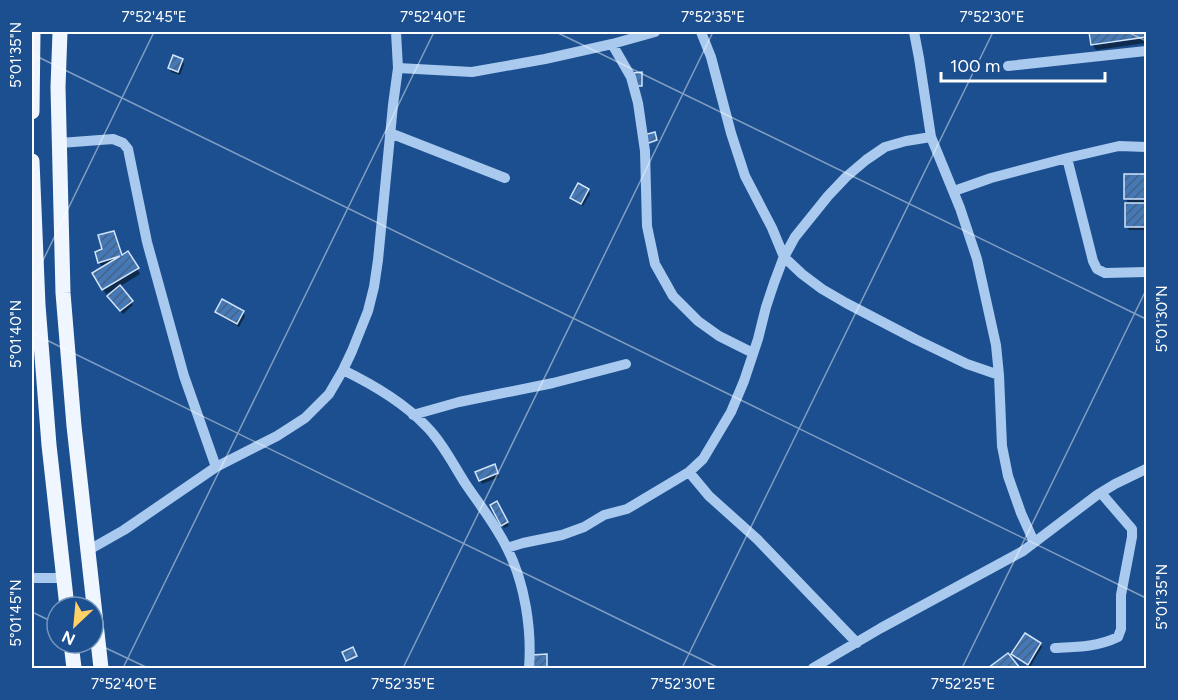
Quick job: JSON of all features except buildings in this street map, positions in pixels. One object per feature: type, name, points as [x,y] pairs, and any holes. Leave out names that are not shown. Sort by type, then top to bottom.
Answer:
[{"type":"main road","points":[[32,112],[33,32]]},
{"type":"main road","points":[[60,32],[58,87],[63,293],[74,426],[101,669]]},
{"type":"main road","points":[[32,161],[35,305],[66,595]]},
{"type":"street","points":[[87,551],[124,530],[216,467],[277,436],[305,418],[328,394],[343,370],[368,311],[374,287],[398,68],[396,32]]},
{"type":"street","points":[[398,68],[472,72],[545,59],[655,32]]},
{"type":"street","points":[[701,32],[711,57],[745,176],[784,256],[802,274],[846,303],[967,364],[999,375]]},
{"type":"street","points":[[914,32],[931,137],[954,192],[977,259],[996,345],[1002,446],[1008,476],[1034,542]]},
{"type":"street","points":[[612,44],[631,77],[638,103],[645,151],[647,226],[655,264],[673,296],[698,321],[719,336],[753,353]]},
{"type":"street","points":[[1008,66],[1146,51]]},
{"type":"street","points":[[390,133],[505,178]]},
{"type":"street","points":[[507,548],[562,535],[585,527],[604,515],[627,509],[689,472],[704,459],[731,412],[744,381],[784,256],[795,237],[828,196],[866,160],[885,147],[931,137]]},
{"type":"street","points":[[60,143],[112,138],[123,143],[128,149],[147,242],[184,376],[216,467]]},
{"type":"street","points":[[954,192],[991,178],[1067,158],[1119,146],[1146,147]]},
{"type":"street","points":[[1067,158],[1097,269],[1105,273],[1146,272]]},
{"type":"street","points":[[413,415],[459,402],[553,383],[626,364]]},
{"type":"street","points":[[343,370],[384,393],[426,426],[507,548],[518,574],[524,602],[531,646],[529,669]]},
{"type":"street","points":[[813,669],[1023,551],[1101,493],[1146,469]]},
{"type":"street","points":[[689,472],[710,496],[757,539],[857,643]]},
{"type":"street","points":[[1055,648],[1086,647],[1110,641],[1118,637],[1121,629],[1121,595],[1132,530],[1101,493]]},
{"type":"street","points":[[32,578],[64,578]]}]
